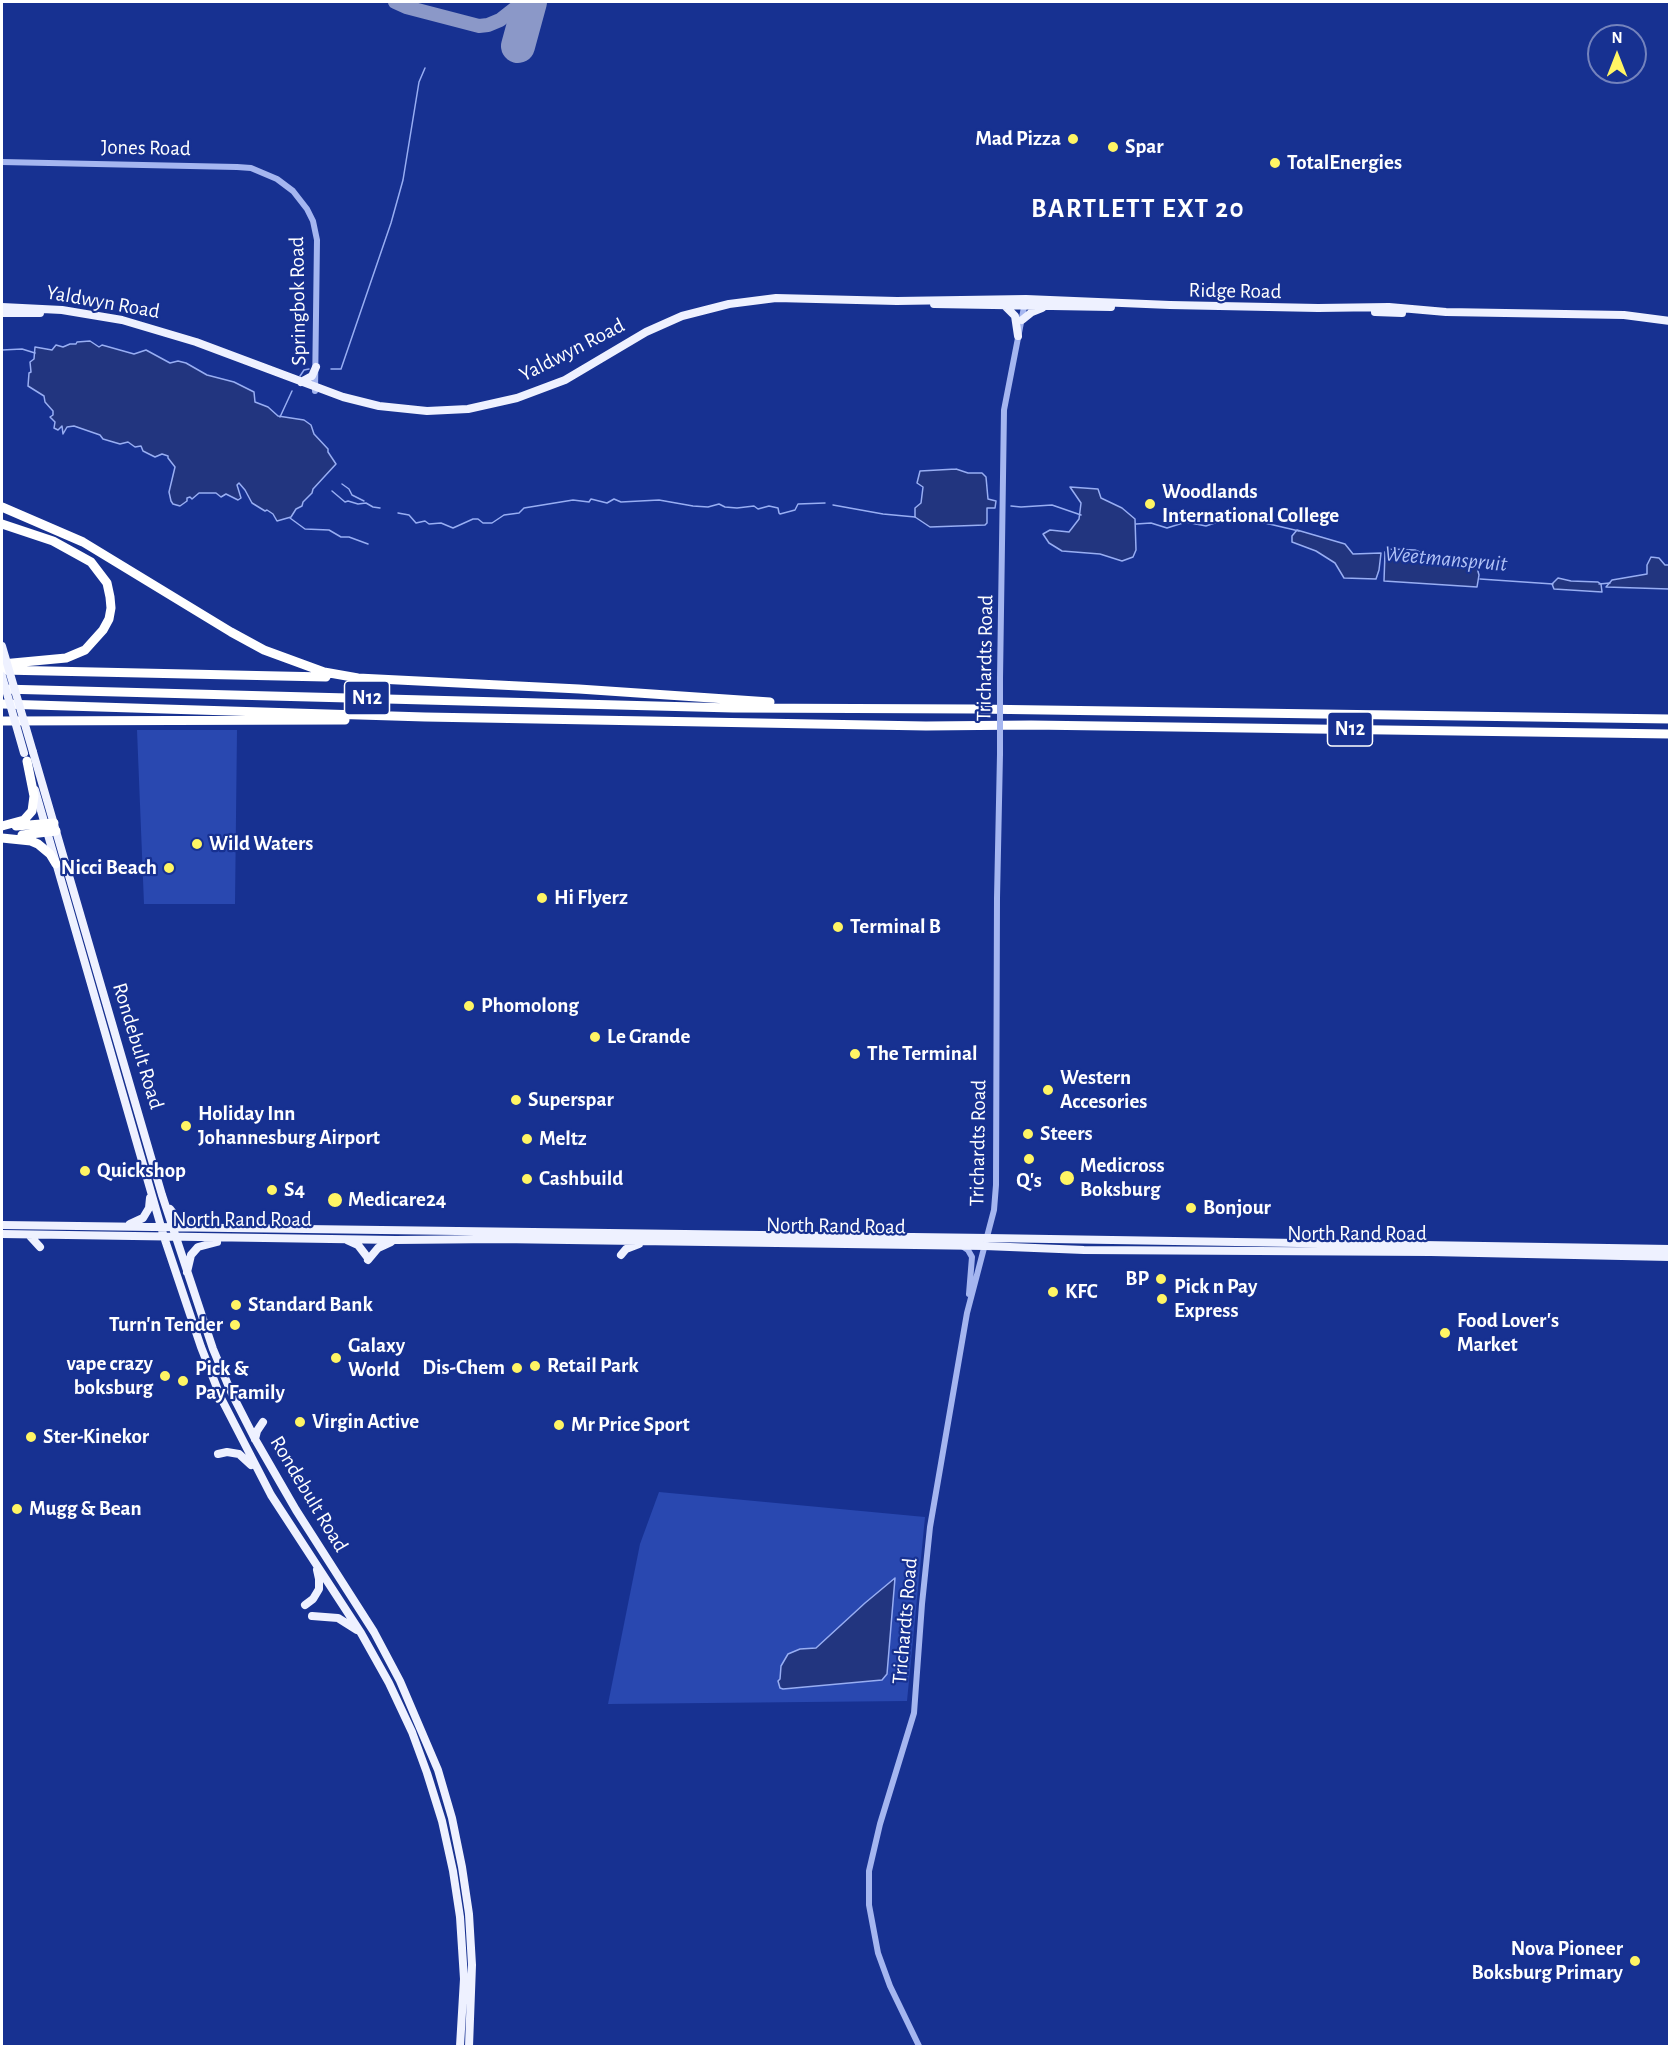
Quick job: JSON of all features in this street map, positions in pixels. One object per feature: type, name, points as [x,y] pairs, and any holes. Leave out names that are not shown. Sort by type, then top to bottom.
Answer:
[{"type":"highway","points":[[2,508],[83,542],[264,650],[299,665],[358,678]]},
{"type":"highway","points":[[2,525],[53,541],[91,562],[106,583],[111,608],[109,619],[103,630],[85,650],[66,658],[2,664]]},
{"type":"highway","points":[[2,670],[358,678],[579,689],[740,701],[975,709]]},
{"type":"highway","name":"N12","points":[[2,689],[734,708],[975,709],[1670,719]]},
{"type":"highway","name":"N12","points":[[2,704],[425,717],[926,726],[1031,725],[1670,734]]},
{"type":"highway","points":[[2,721],[262,721],[425,717]]},
{"type":"highway","points":[[2,725],[48,721]]},
{"type":"highway","points":[[2,826],[24,820],[32,811],[34,796],[28,755]]},
{"type":"highway","points":[[2,826],[51,827]]},
{"type":"highway","points":[[2,837],[51,827]]},
{"type":"highway","points":[[2,837],[32,840],[43,848],[56,864]]},
{"type":"main road","name":"Yaldwyn Road","points":[[2,307],[74,312],[150,327],[196,342],[315,389],[379,406],[427,411],[468,408],[517,398],[551,386],[665,323],[682,316],[729,304],[776,298],[1025,302]]},
{"type":"main road","name":"Yaldwyn Road","points":[[2,312],[83,316],[144,328],[194,344],[359,406],[426,413],[494,407],[537,395],[567,382],[666,327],[730,306],[776,302],[1001,306],[1025,302]]},
{"type":"main road","name":"Ridge Road","points":[[1025,302],[1053,306],[1431,314],[1446,312]]},
{"type":"main road","name":"Ridge Road","points":[[1025,302],[1170,306],[1389,307],[1446,312],[1624,315],[1670,321]]},
{"type":"main road","points":[[1001,306],[1005,306],[1014,313],[1018,336]]},
{"type":"main road","points":[[1022,320],[1036,310],[1053,306]]},
{"type":"main road","points":[[300,382],[310,378],[316,367]]},
{"type":"main road","name":"Rondebult Road","points":[[2,646],[28,755]]},
{"type":"main road","name":"Rondebult Road","points":[[2,676],[51,827],[172,1227],[220,1366],[255,1439],[296,1510],[374,1632],[400,1681],[438,1770],[454,1827],[468,1914],[472,1965],[469,2046]]},
{"type":"main road","name":"Rondebult Road","points":[[51,827],[56,864],[164,1237],[221,1398],[271,1495],[361,1633],[389,1683],[412,1732],[442,1821],[460,1917],[464,1979],[460,2046]]},
{"type":"main road","points":[[108,1227],[133,1223],[143,1218],[150,1204],[149,1185]]},
{"type":"main road","points":[[162,1195],[175,1217],[185,1224],[196,1227]]},
{"type":"main road","name":"North Rand Road","points":[[2,1225],[196,1227],[960,1245],[987,1242],[1084,1250],[1431,1252],[1670,1257]]},
{"type":"main road","name":"North Rand Road","points":[[2,1234],[396,1240],[499,1239],[643,1242],[768,1240],[1670,1249]]},
{"type":"main road","points":[[28,1235],[40,1247]]},
{"type":"main road","points":[[187,1273],[191,1255],[198,1247],[210,1242],[239,1238]]},
{"type":"main road","points":[[345,1239],[358,1245],[368,1259],[378,1248],[396,1240]]},
{"type":"main road","points":[[621,1256],[626,1249],[643,1242]]},
{"type":"main road","points":[[255,1439],[263,1422]]},
{"type":"main road","points":[[218,1454],[227,1452],[245,1457],[260,1475]]},
{"type":"main road","points":[[305,1605],[313,1599],[319,1589],[320,1579],[314,1563]]},
{"type":"main road","points":[[312,1616],[338,1618],[361,1633]]},
{"type":"street","name":"Jones Road","points":[[2,162],[251,168],[269,174],[285,185]]},
{"type":"street","name":"Springbok Road","points":[[285,185],[307,209],[313,221],[317,240],[315,389]]},
{"type":"street","name":"Trichardts Road","points":[[917,2044],[890,1986],[878,1953],[869,1905],[870,1871],[880,1824],[914,1713],[930,1527],[967,1313],[994,1210],[1004,410],[1025,302]]},
{"type":"street","points":[[960,1245],[968,1250],[972,1257],[967,1313]]},
{"type":"shaded area","points":[[90,341],[99,347],[102,345],[134,354],[146,350],[170,363],[178,361],[186,363],[207,375],[234,382],[254,392],[255,402],[268,407],[278,416],[304,420],[311,425],[314,434],[328,449],[336,464],[291,517],[277,521],[273,514],[252,503],[239,483],[237,485],[241,498],[238,500],[226,494],[221,497],[216,493],[199,493],[192,499],[187,498],[187,501],[180,506],[173,504],[169,492],[175,467],[168,456],[162,454],[155,457],[143,451],[141,446],[135,447],[128,442],[120,444],[103,439],[100,435],[74,426],[67,427],[63,434],[62,426],[58,430],[54,428],[55,422],[50,417],[53,411],[45,402],[44,396],[28,386],[31,372],[30,362],[34,359],[35,347],[52,350],[56,345],[63,347],[77,342]]},
{"type":"shaded area","points":[[956,469],[968,473],[982,473],[986,477],[988,499],[996,501],[995,508],[987,508],[985,525],[930,527],[915,517],[915,508],[921,503],[923,487],[917,483],[920,471]]},
{"type":"shaded area","points":[[1070,487],[1098,489],[1101,498],[1122,508],[1135,519],[1136,550],[1133,557],[1122,561],[1100,554],[1062,551],[1049,543],[1043,534],[1050,530],[1069,532],[1079,519],[1081,503]]},
{"type":"shaded area","points":[[1297,530],[1345,544],[1353,554],[1381,553],[1376,579],[1344,578],[1335,563],[1316,551],[1292,542],[1292,536]]},
{"type":"shaded area","points":[[1390,549],[1415,550],[1432,557],[1440,565],[1449,560],[1455,560],[1462,568],[1476,564],[1479,575],[1477,587],[1384,581],[1385,552]]},
{"type":"shaded area","points":[[1651,557],[1659,558],[1665,565],[1669,565],[1669,589],[1606,587],[1612,580],[1647,574],[1647,565]]},
{"type":"shaded area","points":[[1558,578],[1598,582],[1601,584],[1602,592],[1554,589],[1552,584]]},
{"type":"shaded area","name":"Wild Waters","points":[[137,730],[237,730],[235,904],[144,904]]},
{"type":"shaded area","points":[[659,1492],[925,1517],[907,1701],[608,1704],[640,1544]]},
{"type":"shaded area","points":[[895,1578],[887,1674],[882,1680],[780,1688],[778,1681],[781,1666],[788,1654],[800,1649],[816,1648]]},
{"type":"waterway","points":[[331,369],[341,369],[391,223],[403,180],[419,82],[425,68]]},
{"type":"waterway","points":[[2,350],[22,349],[35,353]]},
{"type":"waterway","points":[[300,376],[304,370],[309,369]]},
{"type":"waterway","points":[[280,417],[292,391]]},
{"type":"waterway","points":[[342,484],[349,489],[352,495],[364,501]]},
{"type":"waterway","points":[[332,491],[345,502],[366,503],[380,508]]},
{"type":"waterway","points":[[398,513],[409,515],[416,523],[425,521],[429,524],[441,523],[453,528],[473,519],[478,519],[483,523],[492,523],[504,515],[519,513],[524,508],[573,500],[589,502],[591,499],[607,503],[614,499],[621,502],[659,500],[693,506],[708,507],[719,504],[737,508],[754,506],[758,509],[769,506],[778,508],[780,514],[795,510],[798,504],[825,503]]},
{"type":"waterway","points":[[833,505],[915,517]]},
{"type":"waterway","name":"Weetmanspruit","points":[[1011,506],[1052,505],[1081,515]]},
{"type":"waterway","name":"Weetmanspruit","points":[[1136,524],[1151,523],[1167,528],[1186,522],[1206,526],[1235,516],[1299,531]]},
{"type":"waterway","points":[[290,518],[305,529],[329,530],[341,537],[349,537],[368,544]]},
{"type":"waterway","name":"Weetmanspruit","points":[[1480,579],[1553,584]]},
{"type":"waterway","name":"Weetmanspruit","points":[[1599,584],[1610,583]]},
{"type":"taxiway","points":[[395,2],[479,26],[500,20],[523,2]]},
{"type":"runway","points":[[518,46],[530,2]]},
{"type":"place","name":"Mad Pizza","points":[[1073,139]]},
{"type":"place","name":"Spar","points":[[1113,147]]},
{"type":"place","name":"TotalEnergies","points":[[1275,163]]},
{"type":"place","name":"Woodlands International College","points":[[1150,504]]},
{"type":"place","name":"Wild Waters","points":[[197,844]]},
{"type":"place","name":"Nicci Beach","points":[[169,868]]},
{"type":"place","name":"Hi Flyerz","points":[[542,898]]},
{"type":"place","name":"Terminal B","points":[[838,927]]},
{"type":"place","name":"Phomolong","points":[[469,1006]]},
{"type":"place","name":"Le Grande","points":[[595,1037]]},
{"type":"place","name":"The Terminal","points":[[855,1054]]},
{"type":"place","name":"Western Accesories","points":[[1048,1090]]},
{"type":"place","name":"Superspar","points":[[516,1100]]},
{"type":"place","name":"Holiday Inn Johannesburg Airport","points":[[186,1126]]},
{"type":"place","name":"Steers","points":[[1028,1134]]},
{"type":"place","name":"Meltz","points":[[527,1139]]},
{"type":"place","name":"Q's","points":[[1029,1159]]},
{"type":"place","name":"Quickshop","points":[[85,1171]]},
{"type":"place","name":"Medicross Boksburg","points":[[1067,1178]]},
{"type":"place","name":"Cashbuild","points":[[527,1179]]},
{"type":"place","name":"S4","points":[[272,1190]]},
{"type":"place","name":"Medicare24","points":[[335,1200]]},
{"type":"place","name":"Bonjour","points":[[1191,1208]]},
{"type":"place","name":"BP","points":[[1161,1279]]},
{"type":"place","name":"KFC","points":[[1053,1292]]},
{"type":"place","name":"Pick n Pay Express","points":[[1162,1299]]},
{"type":"place","name":"Standard Bank","points":[[236,1305]]},
{"type":"place","name":"Turn'n Tender","points":[[235,1325]]},
{"type":"place","name":"Food Lover's Market","points":[[1445,1333]]},
{"type":"place","name":"Galaxy World","points":[[336,1358]]},
{"type":"place","name":"Retail Park","points":[[535,1366]]},
{"type":"place","name":"Dis-Chem","points":[[517,1368]]},
{"type":"place","name":"vape crazy boksburg","points":[[165,1376]]},
{"type":"place","name":"Pick & Pay Family","points":[[183,1381]]},
{"type":"place","name":"Virgin Active","points":[[300,1422]]},
{"type":"place","name":"Mr Price Sport","points":[[559,1425]]},
{"type":"place","name":"Ster-Kinekor","points":[[31,1437]]},
{"type":"place","name":"Mugg & Bean","points":[[17,1509]]},
{"type":"place","name":"Nova Pioneer Boksburg Primary","points":[[1635,1961]]},
{"type":"district","name":"BARTLETT EXT 20","points":[[1138,209]]}]
